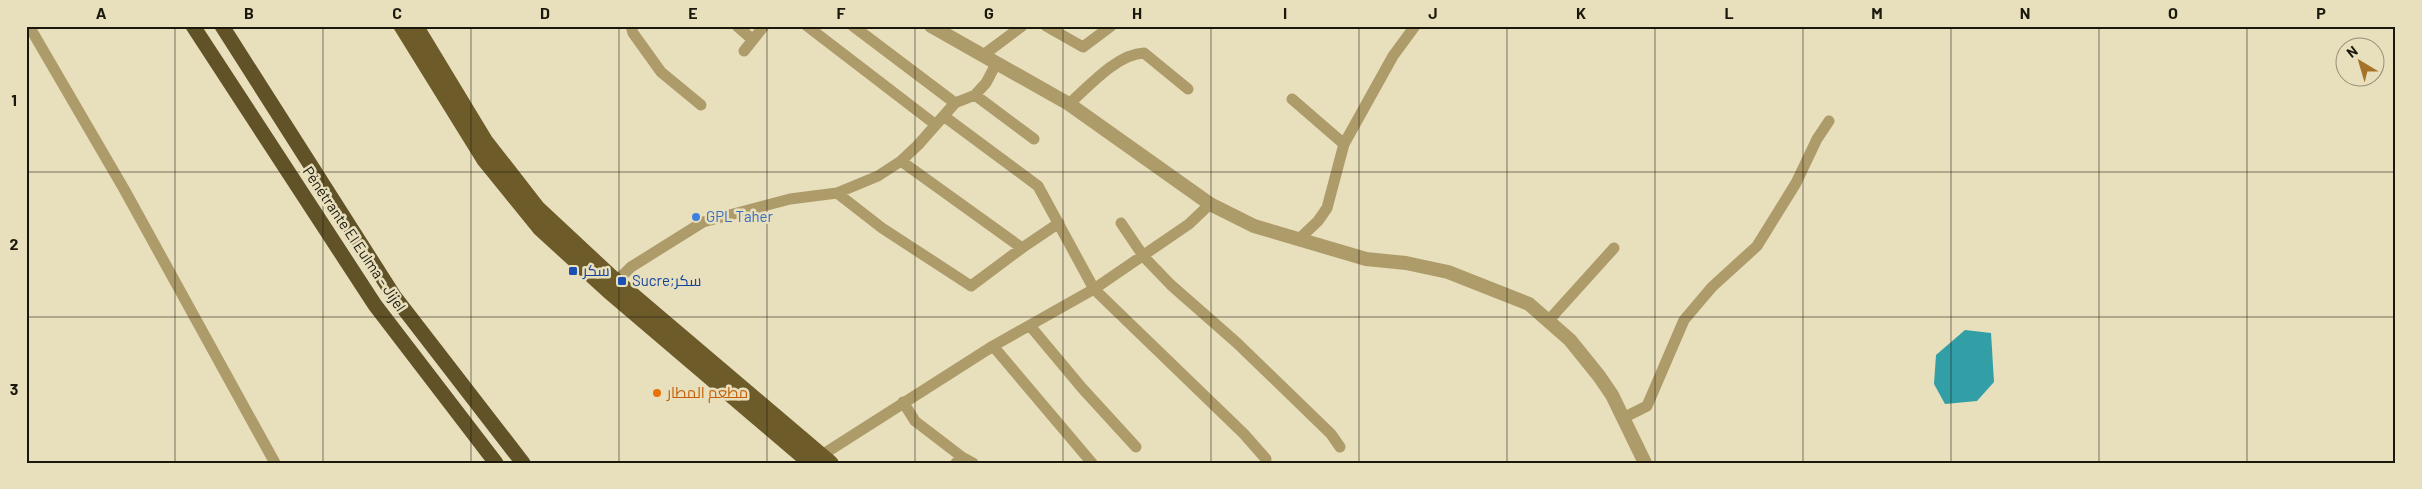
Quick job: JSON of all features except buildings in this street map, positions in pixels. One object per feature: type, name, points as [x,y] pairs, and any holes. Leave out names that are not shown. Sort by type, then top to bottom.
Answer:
[{"type":"highway","name":"Pénétrante El Eulma - Jijel","points":[[193,26],[375,305],[496,463]]},
{"type":"highway","name":"Pénétrante El Eulma - Jijel","points":[[222,26],[394,296],[523,463]]},
{"type":"highway","points":[[401,26],[484,160],[540,229],[608,291],[821,460]]},
{"type":"highway","points":[[416,26],[485,140],[511,176],[545,214],[617,281],[821,460]]},
{"type":"street","points":[[29,26],[124,189],[276,463]]},
{"type":"street","points":[[631,26],[633,33],[661,72],[701,105]]},
{"type":"street","points":[[737,26],[753,40]]},
{"type":"street","points":[[744,51],[764,26]]},
{"type":"street","points":[[807,26],[940,121],[1038,186],[1094,289],[1244,434],[1266,459]]},
{"type":"street","points":[[853,26],[955,103]]},
{"type":"street","points":[[931,26],[1069,104],[1210,204],[1254,226],[1366,259],[1406,263],[1448,272],[1529,304],[1570,340],[1594,369],[1612,395],[1645,463]]},
{"type":"street","points":[[982,56],[1022,26]]},
{"type":"street","points":[[1046,26],[1083,47],[1112,26]]},
{"type":"street","points":[[1298,240],[1318,221],[1327,208],[1344,144],[1393,56],[1415,26]]},
{"type":"street","points":[[1069,104],[1122,58],[1134,54],[1144,53],[1188,89]]},
{"type":"street","points":[[617,281],[630,267],[703,222],[790,199],[837,193],[878,176],[902,161],[955,103],[975,95],[986,83],[996,64]]},
{"type":"street","points":[[975,95],[1034,139]]},
{"type":"street","points":[[1292,98],[1344,144]]},
{"type":"street","points":[[1624,418],[1647,406],[1684,320],[1712,287],[1757,246],[1796,183],[1817,139],[1829,121]]},
{"type":"street","points":[[902,161],[1022,248]]},
{"type":"street","points":[[837,193],[882,228],[971,286],[1059,223]]},
{"type":"street","points":[[821,460],[903,402],[993,346],[1031,327],[1144,257],[1189,224],[1210,204]]},
{"type":"street","points":[[1121,222],[1144,257],[1331,434],[1340,446]]},
{"type":"street","points":[[1549,320],[1614,248]]},
{"type":"street","points":[[1031,327],[1082,388],[1136,447]]},
{"type":"street","points":[[993,346],[1092,463]]},
{"type":"street","points":[[903,402],[915,421],[963,461]]},
{"type":"water","points":[[1965,330],[1991,333],[1994,382],[1977,401],[1945,404],[1934,384],[1936,355]]},
{"type":"place","name":"GPL Taher","points":[[696,217]]},
{"type":"place","name":"سكر","points":[[573,271]]},
{"type":"place","name":"Sucre;سكر","points":[[622,281]]},
{"type":"place","name":"مطعم المطار","points":[[657,393]]}]
